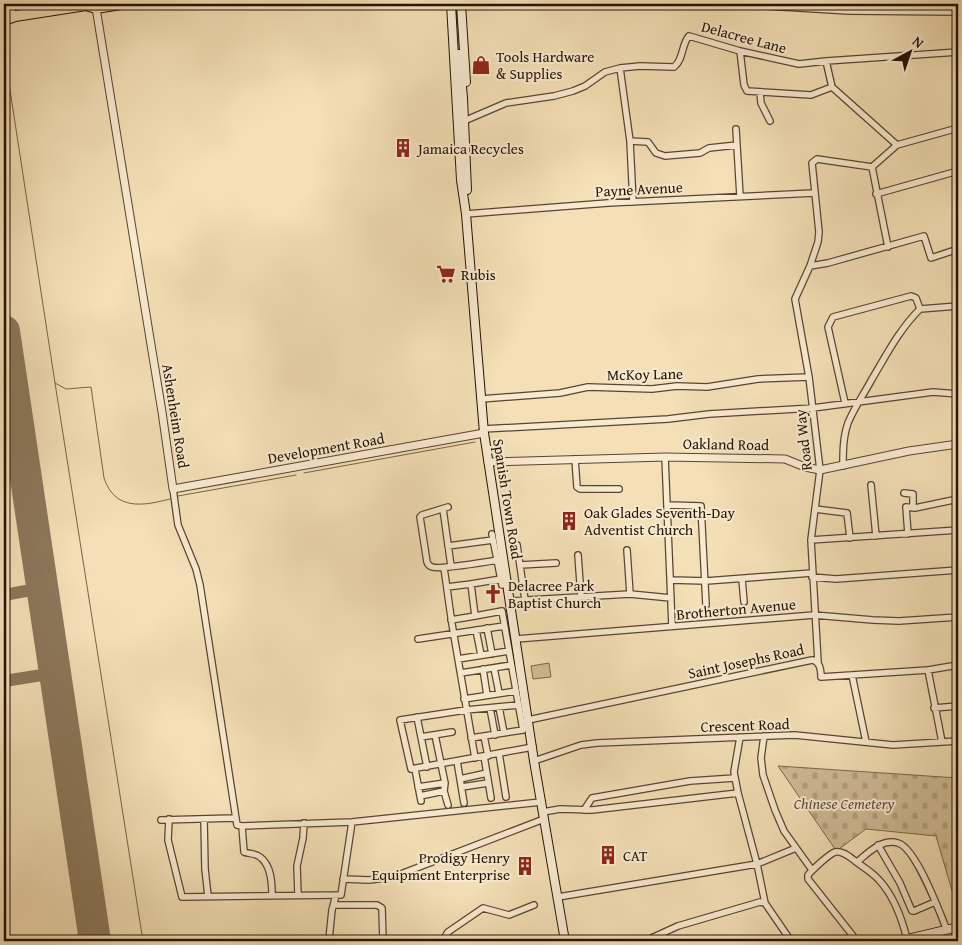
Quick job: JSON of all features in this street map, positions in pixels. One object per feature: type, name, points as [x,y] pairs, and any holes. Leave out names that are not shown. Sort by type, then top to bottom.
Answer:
[{"type":"highway","points":[[8,9],[54,4]]},
{"type":"highway","points":[[4,20],[15,16],[86,4],[96,8],[121,4]]},
{"type":"main road","name":"Spanish Town Road","points":[[446,4],[456,87]]},
{"type":"main road","name":"Spanish Town Road","points":[[451,4],[463,98],[466,210]]},
{"type":"main road","name":"Spanish Town Road","points":[[455,4],[456,87],[461,180],[466,210],[484,431],[500,560],[511,601],[534,761],[565,941]]},
{"type":"main road","name":"Spanish Town Road","points":[[461,4],[466,62],[466,86],[463,98]]},
{"type":"main road","points":[[909,940],[955,929]]},
{"type":"street","points":[[732,4],[848,11],[958,12]]},
{"type":"street","name":"Ashenheim Road","points":[[96,8],[162,412],[178,525],[196,569],[200,585],[236,818],[244,852],[255,854],[263,860],[270,874],[272,895]]},
{"type":"street","name":"Delacree Lane","points":[[464,121],[506,103],[574,91],[605,72],[620,68],[640,66],[674,67],[678,63],[686,39],[690,36],[740,51],[799,64],[958,52]]},
{"type":"street","points":[[740,51],[744,88],[749,92],[811,95],[832,87]]},
{"type":"street","points":[[826,61],[832,87],[897,145]]},
{"type":"street","points":[[620,68],[630,141],[633,202]]},
{"type":"street","points":[[760,92],[761,102],[770,121]]},
{"type":"street","points":[[888,246],[872,167],[897,145],[958,128]]},
{"type":"street","points":[[736,129],[740,196]]},
{"type":"street","points":[[630,141],[648,142],[656,153],[665,156],[700,154],[709,148],[738,145]]},
{"type":"street","name":"Road Way","points":[[818,662],[811,540],[820,470],[809,377],[795,300],[818,242],[819,232],[811,166],[813,161],[817,159],[872,167]]},
{"type":"street","points":[[876,194],[958,171]]},
{"type":"street","name":"Payne Avenue","points":[[466,210],[814,193]]},
{"type":"street","points":[[810,266],[828,263],[924,236],[931,258],[958,249]]},
{"type":"street","points":[[845,403],[828,327],[833,317],[911,296],[916,298],[920,309]]},
{"type":"street","points":[[843,466],[844,444],[848,424],[858,402],[892,343],[907,322],[920,309],[958,306]]},
{"type":"street","name":"McKoy Lane","points":[[481,399],[560,393],[588,387],[652,389],[676,386],[707,387],[758,379],[809,377]]},
{"type":"street","points":[[484,431],[813,408],[933,392],[958,394]]},
{"type":"street","name":"Development Road","points":[[173,489],[484,431]]},
{"type":"street","name":"Oakland Road","points":[[488,462],[665,456],[784,459],[805,467],[820,470],[909,451],[958,444]]},
{"type":"street","points":[[665,456],[672,626]]},
{"type":"street","points":[[575,460],[576,487],[580,489],[619,489]]},
{"type":"street","points":[[871,486],[876,536]]},
{"type":"street","points":[[904,493],[913,494],[913,507]]},
{"type":"street","points":[[908,534],[906,507],[958,499]]},
{"type":"street","points":[[667,505],[701,506],[706,605]]},
{"type":"street","points":[[451,566],[446,508],[422,515],[420,519],[426,562],[431,567],[444,568],[500,560]]},
{"type":"street","points":[[815,509],[847,513],[850,538]]},
{"type":"street","points":[[811,540],[958,530]]},
{"type":"street","points":[[447,587],[502,582],[500,560],[492,537],[448,546]]},
{"type":"street","points":[[517,544],[525,600]]},
{"type":"street","points":[[627,550],[630,594]]},
{"type":"street","points":[[578,555],[580,597]]},
{"type":"street","points":[[520,565],[556,563]]},
{"type":"street","points":[[444,568],[475,758]]},
{"type":"street","points":[[671,580],[706,581],[812,575],[836,579],[958,570]]},
{"type":"street","points":[[742,579],[744,602]]},
{"type":"street","points":[[471,584],[475,616]]},
{"type":"street","points":[[511,601],[630,594],[671,598]]},
{"type":"street","points":[[451,620],[502,611],[519,706],[523,730],[472,738]]},
{"type":"street","name":"Brotherton Avenue","points":[[516,639],[814,615],[899,621],[958,617]]},
{"type":"street","points":[[418,639],[504,626]]},
{"type":"street","points":[[487,628],[492,654]]},
{"type":"street","points":[[476,630],[481,656]]},
{"type":"street","points":[[458,660],[509,651]]},
{"type":"street","name":"Saint Josephs Road","points":[[528,720],[812,660],[818,662],[821,678],[928,670],[958,665]]},
{"type":"street","points":[[461,673],[511,665]]},
{"type":"street","points":[[494,668],[499,693]]},
{"type":"street","points":[[483,669],[487,695]]},
{"type":"street","points":[[928,670],[942,742]]},
{"type":"street","points":[[852,675],[866,742]]},
{"type":"street","points":[[464,699],[516,691]]},
{"type":"street","points":[[444,791],[420,798],[400,720],[466,710],[519,706]]},
{"type":"street","points":[[934,708],[958,706]]},
{"type":"street","points":[[499,707],[504,733]]},
{"type":"street","points":[[490,708],[495,734]]},
{"type":"street","points":[[417,717],[426,766]]},
{"type":"street","points":[[421,737],[452,732]]},
{"type":"street","points":[[435,735],[442,764],[445,783],[444,791],[448,805]]},
{"type":"street","name":"Crescent Road","points":[[534,761],[581,745],[597,743],[795,735],[908,744],[958,741]]},
{"type":"street","points":[[484,736],[490,798]]},
{"type":"street","points":[[764,736],[761,758],[763,775],[784,831],[812,870]]},
{"type":"street","points":[[740,737],[736,756],[735,778],[758,864],[765,903],[792,941]]},
{"type":"street","points":[[413,769],[533,747]]},
{"type":"street","points":[[499,753],[506,796]]},
{"type":"street","points":[[457,761],[464,803]]},
{"type":"street","points":[[460,779],[487,773]]},
{"type":"street","points":[[584,810],[592,798],[690,781],[735,778]]},
{"type":"street","points":[[418,787],[445,783]]},
{"type":"street","points":[[462,787],[488,783]]},
{"type":"street","points":[[343,879],[368,880],[393,877],[560,809],[584,810],[738,793]]},
{"type":"street","points":[[239,826],[352,822],[541,802]]},
{"type":"street","points":[[161,820],[236,818]]},
{"type":"street","points":[[169,819],[168,840],[182,897],[341,895],[352,822]]},
{"type":"street","points":[[204,819],[205,869],[208,896]]},
{"type":"street","points":[[298,895],[297,866],[304,838],[304,823]]},
{"type":"street","points":[[857,862],[878,846],[893,842],[899,843],[910,851],[927,883],[934,902],[955,929]]},
{"type":"street","points":[[878,846],[900,882],[913,911],[934,902]]},
{"type":"street","points":[[558,897],[758,864],[796,848]]},
{"type":"street","points":[[857,941],[808,879],[808,875],[812,870],[834,852],[848,855],[880,880],[902,921],[909,940]]},
{"type":"street","points":[[287,941],[329,939],[332,910],[336,895]]},
{"type":"street","points":[[645,941],[692,922],[760,902],[765,903]]},
{"type":"street","points":[[334,905],[381,906],[383,941]]},
{"type":"street","points":[[444,941],[448,932],[483,908],[508,915],[534,905]]},
{"type":"green space","points":[[549,663],[551,677],[533,679],[531,666]]},
{"type":"green space","name":"Chinese Cemetery","points":[[778,766],[958,778],[958,911],[936,836],[866,829],[839,849],[835,849]]},
{"type":"waterway","points":[[4,51],[55,383],[66,389],[91,387],[104,478],[115,496],[131,504],[170,499]]},
{"type":"waterway","points":[[55,383],[143,941]]},
{"type":"waterway","points":[[304,473],[475,442]]},
{"type":"waterway","points":[[178,496],[296,475]]},
{"type":"taxiway","points":[[4,595],[42,588]]},
{"type":"taxiway","points":[[4,681],[55,673]]},
{"type":"runway","points":[[4,331],[95,941]]},
{"type":"place","name":"Tools Hardware & Supplies","points":[[481,65]]},
{"type":"place","name":"Jamaica Recycles","points":[[403,148]]},
{"type":"place","name":"Rubis","points":[[446,274]]},
{"type":"place","name":"Oak Glades Seventh-Day Adventist Church","points":[[569,521]]},
{"type":"place","name":"Delacree Park Baptist Church","points":[[493,594]]},
{"type":"place","name":"CAT","points":[[608,855]]},
{"type":"place","name":"Prodigy Henry Equipment Enterprise","points":[[525,866]]}]
